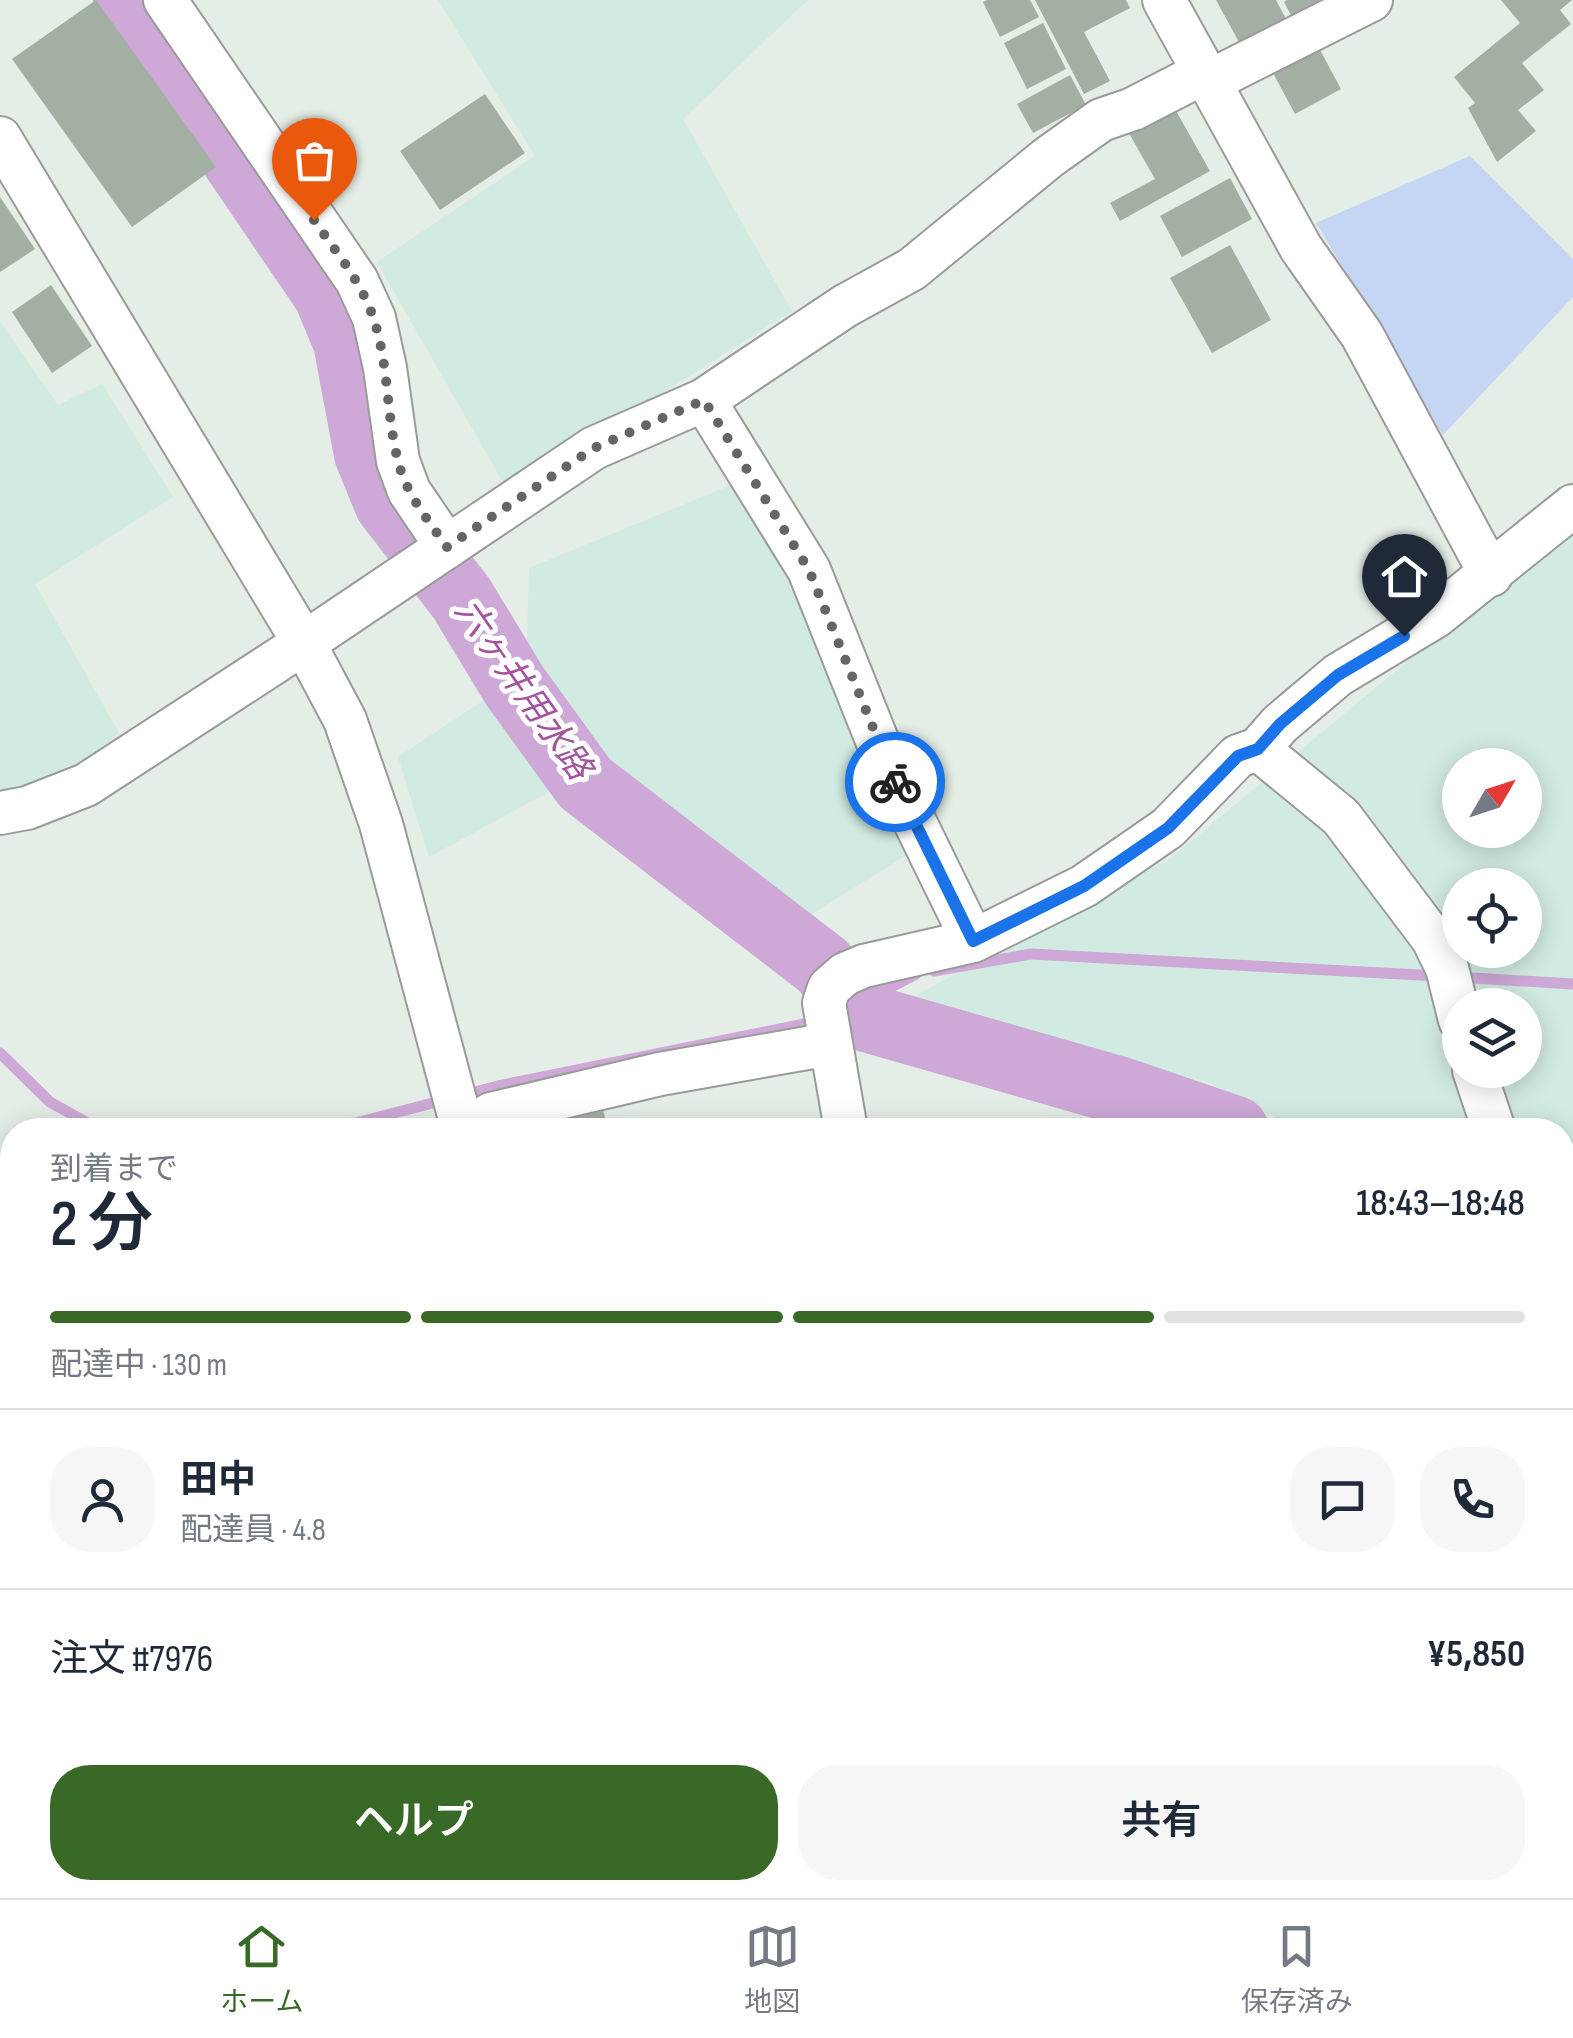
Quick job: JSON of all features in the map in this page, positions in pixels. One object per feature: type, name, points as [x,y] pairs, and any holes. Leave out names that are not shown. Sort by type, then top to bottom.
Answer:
[{"type":"street","points":[[165,0],[356,282],[374,318],[398,461],[434,554]]},
{"type":"street","points":[[1164,0],[1301,248],[1362,334],[1491,575]]},
{"type":"street","points":[[0,813],[27,808],[86,785],[304,644],[594,448],[704,400],[844,306],[912,269],[1049,157],[1101,120],[1207,77],[1370,0]]},
{"type":"street","points":[[0,138],[304,644],[345,720],[381,824],[459,1112],[491,1114],[660,1074],[831,1009],[864,966],[973,941],[1084,886],[1168,828],[1238,756],[1258,749],[1280,724],[1338,675],[1436,616],[1573,506]]},
{"type":"street","points":[[704,400],[809,570],[886,765],[973,941]]},
{"type":"street","points":[[1258,749],[1342,818],[1433,939],[1451,988]]},
{"type":"street","points":[[831,1009],[845,1118]]},
{"type":"street","points":[[1480,1088],[1490,1118]]},
{"type":"shaded area","points":[[438,0],[808,0],[683,119],[792,311],[508,491],[377,262],[535,156]]},
{"type":"shaded area","points":[[1470,156],[1573,259],[1573,297],[1443,435],[1316,223]]},
{"type":"shaded area","points":[[0,322],[58,405],[102,384],[173,497],[35,584],[119,733],[64,781],[0,790]]},
{"type":"shaded area","points":[[736,483],[775,540],[915,850],[794,925],[589,770],[429,857],[398,757],[526,672],[529,568]]},
{"type":"shaded area","points":[[1573,523],[1573,1118],[1276,1118],[1210,1083],[903,1002],[1171,858]]},
{"type":"building","points":[[96,0],[216,167],[132,227],[12,59]]},
{"type":"building","points":[[1030,0],[1039,17],[1000,37],[983,2]]},
{"type":"building","points":[[1035,0],[1126,0],[1130,8],[1084,32],[1110,81],[1084,94]]},
{"type":"building","points":[[1216,0],[1276,0],[1286,19],[1240,44]]},
{"type":"building","points":[[1336,0],[1294,21],[1284,2]]},
{"type":"building","points":[[1501,0],[1572,0],[1560,10],[1571,24],[1522,63],[1544,90],[1518,110],[1536,131],[1497,162],[1468,108],[1475,103],[1454,77],[1520,23]]},
{"type":"building","points":[[1043,23],[1066,69],[1027,89],[1004,43]]},
{"type":"building","points":[[1312,35],[1341,89],[1295,114],[1266,60]]},
{"type":"building","points":[[1070,75],[1086,105],[1033,133],[1017,104]]},
{"type":"building","points":[[485,94],[525,153],[440,210],[400,151]]},
{"type":"building","points":[[1171,102],[1210,171],[1120,221],[1110,203],[1155,179],[1126,128]]},
{"type":"building","points":[[1230,178],[1252,219],[1182,257],[1160,216]]},
{"type":"building","points":[[0,197],[35,249],[0,272]]},
{"type":"building","points":[[1230,245],[1271,320],[1212,353],[1170,278]]},
{"type":"building","points":[[51,285],[92,346],[52,373],[12,312]]},
{"type":"building","points":[[600,1101],[605,1118],[545,1118]]},
{"type":"waterway","name":"六ヶ井用水路","points":[[127,0],[327,294],[347,342],[368,454],[388,503],[462,599],[514,685],[585,783],[823,966],[863,1017],[1121,1091],[1200,1118]]},
{"type":"waterway","points":[[934,971],[1031,954],[1439,976]]},
{"type":"waterway","points":[[854,1006],[916,974]]},
{"type":"waterway","points":[[1457,977],[1573,984]]},
{"type":"waterway","points":[[837,1019],[863,1017]]},
{"type":"waterway","points":[[375,1118],[498,1086],[819,1021]]},
{"type":"waterway","points":[[0,1053],[50,1102],[79,1118]]},
{"type":"way so far","points":[[314,220],[356,282],[374,318],[398,461],[409,491],[447,547],[594,448],[704,400],[809,570],[895,782]]},
{"type":"route","points":[[895,782],[973,941],[1084,886],[1168,828],[1238,756],[1258,749],[1280,724],[1338,675],[1404,636]]}]
